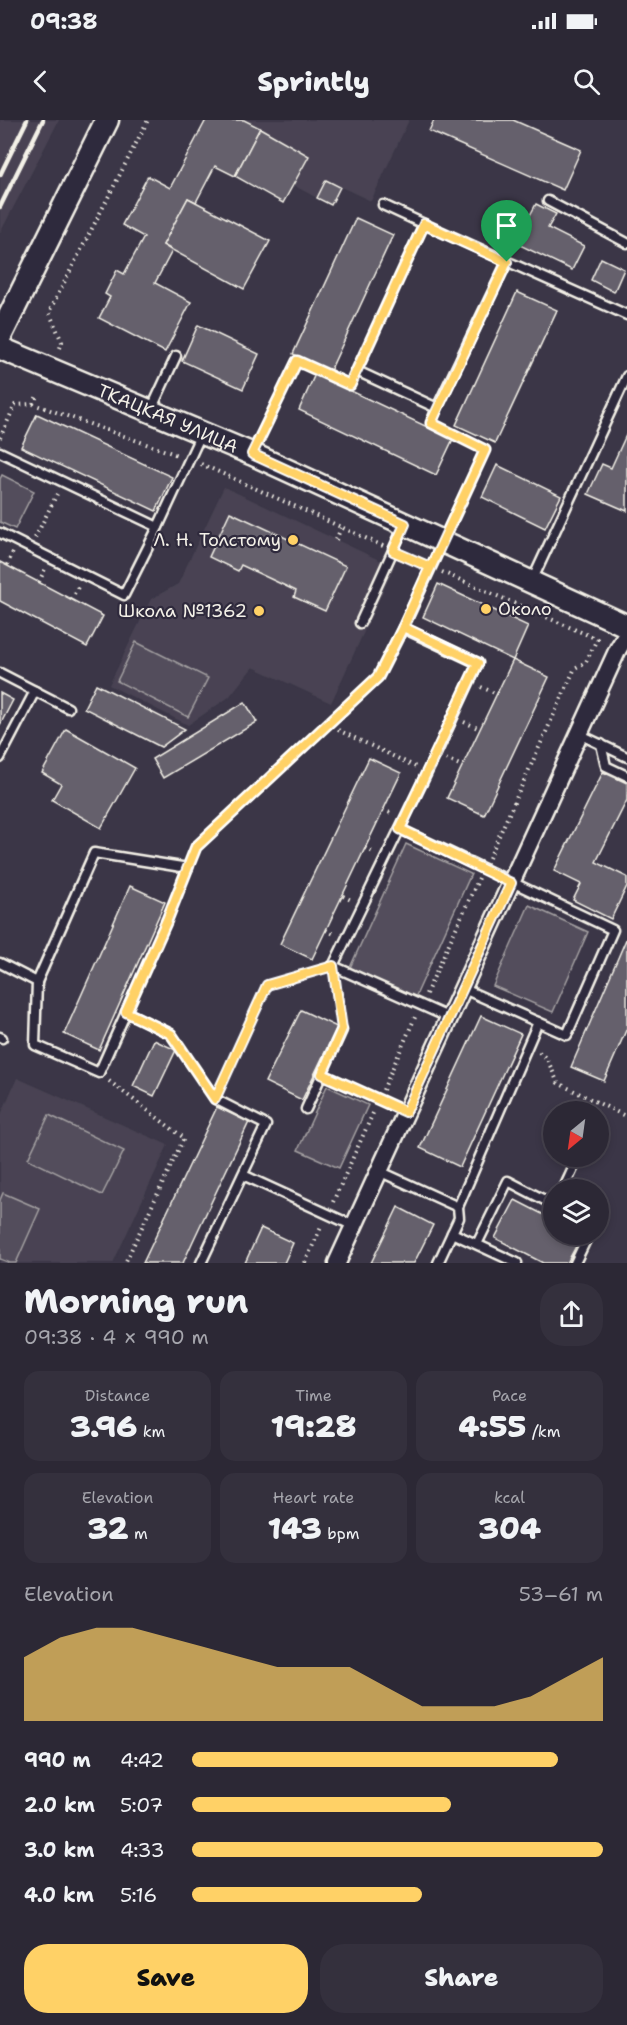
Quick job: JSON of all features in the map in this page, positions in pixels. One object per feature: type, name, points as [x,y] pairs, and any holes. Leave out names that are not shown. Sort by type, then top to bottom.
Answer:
[{"type":"main road","points":[[0,336],[106,120]]},
{"type":"street","name":"ТКАЦКАЯ УЛИЦА","points":[[0,348],[252,454],[627,626]]},
{"type":"street","points":[[337,1263],[627,634]]},
{"type":"lane","points":[[548,201],[627,243]]},
{"type":"lane","points":[[383,205],[627,315]]},
{"type":"lane","points":[[252,454],[297,361],[350,385],[424,224]]},
{"type":"lane","points":[[188,868],[94,853],[37,982],[35,1045],[99,1073],[167,920],[188,868],[196,847],[378,677],[485,450],[431,423],[507,262]]},
{"type":"lane","points":[[151,411],[176,356]]},
{"type":"lane","points":[[357,371],[437,408]]},
{"type":"lane","points":[[532,582],[627,376]]},
{"type":"lane","points":[[0,533],[124,595],[202,432]]},
{"type":"lane","points":[[0,452],[158,527]]},
{"type":"lane","points":[[360,622],[405,524]]},
{"type":"lane","points":[[403,627],[478,663],[333,966],[450,1018]]},
{"type":"lane","points":[[0,673],[68,708]]},
{"type":"lane","points":[[0,758],[35,691]]},
{"type":"lane","points":[[579,734],[627,757]]},
{"type":"lane","points":[[601,744],[606,766],[627,776]]},
{"type":"lane","points":[[400,829],[613,930],[567,1035],[464,988]]},
{"type":"lane","points":[[0,963],[37,982]]},
{"type":"lane","points":[[126,1012],[171,1034],[215,1099],[266,1125],[201,1263]]},
{"type":"lane","points":[[438,1263],[459,1218],[458,1207],[538,1022]]},
{"type":"lane","points":[[306,1109],[342,1029]]},
{"type":"lane","points":[[322,1074],[406,1112]]},
{"type":"lane","points":[[379,1171],[458,1207]]},
{"type":"lane","points":[[243,1174],[354,1226]]},
{"type":"lane","points":[[477,1244],[508,1181],[543,1199]]},
{"type":"lane","points":[[452,1233],[517,1263]]},
{"type":"lane","points":[[575,1263],[584,1245]]},
{"type":"path","points":[[60,348],[63,342],[49,312],[148,120]]},
{"type":"path","points":[[33,404],[37,396]]},
{"type":"path","points":[[0,438],[15,405],[33,404],[189,459],[393,551],[597,639],[586,662],[575,668],[420,1005],[305,1263]]},
{"type":"path","points":[[30,548],[63,482]]},
{"type":"path","points":[[336,540],[341,528]]},
{"type":"path","points":[[327,725],[427,772]]},
{"type":"path","points":[[215,1099],[267,985],[333,966],[342,1029]]},
{"type":"path","points":[[529,1043],[547,1059],[558,1083],[627,1116]]},
{"type":"path","points":[[99,1073],[184,1138],[125,1263]]},
{"type":"shaded area","points":[[0,120],[59,120],[0,233]]},
{"type":"shaded area","points":[[244,120],[409,120],[371,201],[326,180],[317,198],[293,185],[309,156]]},
{"type":"shaded area","points":[[2,475],[34,491],[15,529],[0,522],[0,479]]},
{"type":"shaded area","name":"Школа №1362","points":[[224,487],[394,567],[331,703],[253,667],[229,697],[188,725],[109,685],[151,599],[178,584]]},
{"type":"shaded area","points":[[136,642],[208,678],[188,717],[117,681]]},
{"type":"shaded area","points":[[406,844],[471,874],[414,1000],[349,970]]},
{"type":"shaded area","points":[[529,905],[588,932],[553,1012],[493,986]]},
{"type":"shaded area","points":[[17,1078],[168,1145],[113,1263],[0,1263],[0,1117]]},
{"type":"shaded area","points":[[327,1086],[368,1105],[339,1168],[298,1150]]},
{"type":"shaded area","points":[[49,1115],[124,1151],[102,1195],[28,1159]]},
{"type":"shaded area","points":[[3,1193],[40,1209],[16,1263],[0,1259],[0,1200]]},
{"type":"building","points":[[206,120],[244,120],[260,128],[235,176],[215,166],[196,202],[188,198],[163,245],[172,251],[155,283],[191,302],[165,352],[99,318],[110,297],[105,294],[117,270],[124,274],[144,237],[122,225],[148,176],[170,188]]},
{"type":"building","points":[[434,120],[513,120],[581,150],[563,190],[429,131]]},
{"type":"building","points":[[260,128],[309,156],[283,203],[235,176]]},
{"type":"building","points":[[326,180],[340,187],[331,205],[317,198]]},
{"type":"building","points":[[188,198],[270,241],[244,289],[163,245]]},
{"type":"building","points":[[536,204],[556,214],[548,228],[584,246],[572,270],[503,237],[514,212],[528,219]]},
{"type":"building","points":[[356,218],[393,235],[330,371],[293,354]]},
{"type":"building","points":[[601,258],[624,269],[614,292],[591,280]]},
{"type":"building","points":[[517,292],[557,310],[495,443],[456,425]]},
{"type":"building","points":[[198,325],[259,354],[243,389],[182,361]]},
{"type":"building","points":[[315,374],[453,439],[436,475],[299,410]]},
{"type":"building","points":[[37,414],[172,477],[156,511],[21,447]]},
{"type":"building","points":[[627,433],[627,511],[588,494],[602,464],[611,468]]},
{"type":"building","points":[[497,465],[561,496],[545,528],[482,497]]},
{"type":"building","points":[[230,512],[346,566],[325,611],[294,597],[296,591],[241,565],[238,571],[209,557]]},
{"type":"building","points":[[0,562],[103,616],[87,647],[0,601]]},
{"type":"building","points":[[438,584],[528,626],[513,660],[423,617]]},
{"type":"building","points":[[513,660],[549,677],[484,815],[447,798]]},
{"type":"building","points":[[96,684],[185,729],[161,747],[84,708]]},
{"type":"building","points":[[0,693],[13,700],[0,725]]},
{"type":"building","points":[[245,702],[257,722],[163,778],[152,759]]},
{"type":"building","points":[[66,729],[135,768],[101,828],[52,800],[61,784],[42,773]]},
{"type":"building","points":[[369,758],[401,773],[312,959],[280,944]]},
{"type":"building","points":[[603,772],[627,783],[627,800],[596,862],[627,877],[627,886],[611,919],[573,900],[581,884],[554,871]]},
{"type":"building","points":[[130,886],[165,902],[99,1050],[64,1034]]},
{"type":"building","points":[[627,937],[627,1028],[604,1081],[571,1067]]},
{"type":"building","points":[[301,1010],[337,1027],[302,1100],[265,1082]]},
{"type":"building","points":[[481,1016],[521,1034],[460,1167],[420,1148]]},
{"type":"building","points":[[154,1040],[176,1050],[154,1096],[133,1086]]},
{"type":"building","points":[[217,1107],[249,1122],[183,1263],[143,1263]]},
{"type":"building","points":[[515,1200],[543,1214],[543,1245],[577,1245],[567,1263],[543,1263],[495,1238]]},
{"type":"building","points":[[398,1207],[433,1225],[414,1263],[371,1263]]},
{"type":"building","points":[[261,1228],[293,1243],[284,1263],[245,1263]]},
{"type":"railway","points":[[0,175],[27,120]]},
{"type":"railway","points":[[0,207],[43,120]]},
{"type":"place","name":"Л. Н. Толстому","points":[[293,540]]},
{"type":"place","name":"Около","points":[[486,609]]},
{"type":"place","name":"Школа №1362","points":[[259,611]]},
{"type":"route","points":[[507,262],[424,224],[350,385],[297,361],[252,454],[405,524],[393,551],[430,567],[403,627],[478,663],[400,829],[511,883],[406,1112],[322,1074],[342,1029],[333,966],[267,985],[215,1099],[171,1034],[126,1012],[167,920],[196,847],[378,677],[403,627],[485,450],[431,423],[507,262]]}]
